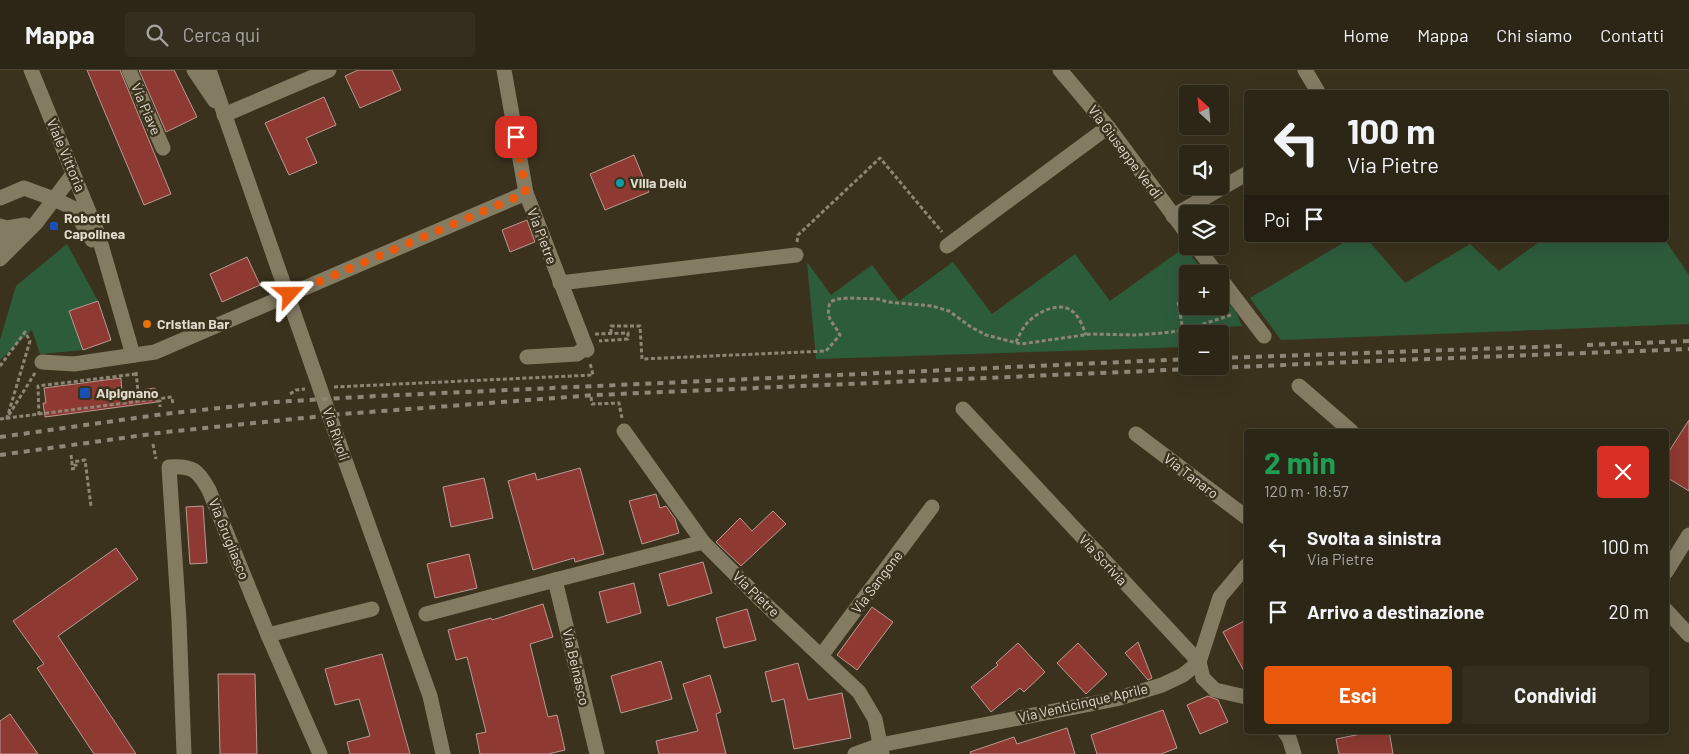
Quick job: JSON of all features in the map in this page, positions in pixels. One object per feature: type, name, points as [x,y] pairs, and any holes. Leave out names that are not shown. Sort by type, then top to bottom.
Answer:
[{"type":"street","name":"Viale Vittoria","points":[[31,70],[94,225],[133,355]]},
{"type":"street","name":"Via Piave","points":[[129,70],[162,148]]},
{"type":"street","name":"Via Rivoli","points":[[194,70],[224,114]]},
{"type":"street","name":"Via Rivoli","points":[[209,70],[346,463],[430,696],[443,754]]},
{"type":"street","points":[[224,114],[329,70]]},
{"type":"street","name":"Via Pietre","points":[[504,70],[526,193],[560,283],[587,343]]},
{"type":"street","name":"Via Giuseppe Verdi","points":[[1060,70],[1108,127],[1179,224]]},
{"type":"street","points":[[1305,70],[1317,90]]},
{"type":"street","points":[[949,245],[1108,127]]},
{"type":"street","points":[[0,259],[36,223],[72,174]]},
{"type":"street","points":[[1173,216],[1244,175]]},
{"type":"street","points":[[0,198],[24,188],[54,198],[73,208],[104,259]]},
{"type":"street","points":[[42,362],[74,364],[156,352],[526,193]]},
{"type":"street","points":[[0,226],[7,228],[36,223]]},
{"type":"street","points":[[0,242],[36,223]]},
{"type":"street","points":[[560,283],[796,255]]},
{"type":"street","points":[[1229,290],[1264,336]]},
{"type":"street","points":[[527,357],[578,354],[587,343]]},
{"type":"street","points":[[1299,386],[1349,429]]},
{"type":"street","name":"Via Scrivia","points":[[963,409],[1199,662],[1203,678],[1215,690],[1244,697]]},
{"type":"street","name":"Via Pietre","points":[[624,431],[703,542],[858,692],[876,719],[881,750]]},
{"type":"street","name":"Via Tanaro","points":[[1136,434],[1244,515]]},
{"type":"street","name":"Via Grugliasco","points":[[184,754],[179,620],[169,467],[185,466],[195,471],[209,490],[268,635],[320,754]]},
{"type":"street","name":"Via Sangone","points":[[821,656],[932,507]]},
{"type":"street","points":[[1669,567],[1689,535]]},
{"type":"street","points":[[426,614],[703,542]]},
{"type":"street","points":[[1199,662],[1220,597],[1244,568]]},
{"type":"street","name":"Via Beinasco","points":[[555,580],[597,754]]},
{"type":"street","points":[[268,635],[372,609]]},
{"type":"street","points":[[1669,613],[1689,635]]},
{"type":"street","name":"Via Venticinque Aprile","points":[[856,754],[1116,699],[1162,685],[1183,675],[1199,662]]},
{"type":"street","points":[[1286,734],[1294,754]]},
{"type":"path","points":[[796,255],[798,235],[880,158],[949,245]]},
{"type":"path","points":[[611,333],[611,326],[640,326],[642,359],[826,351],[840,335],[829,318],[828,310],[830,302],[836,298],[878,299],[888,302],[932,306],[949,311],[986,335],[1021,344],[1086,335],[1179,330]]},
{"type":"path","points":[[1178,302],[1183,325]]},
{"type":"path","points":[[1016,342],[1028,322],[1044,311],[1059,307],[1072,310],[1086,335]]},
{"type":"path","points":[[1202,325],[1244,310]]},
{"type":"path","points":[[0,366],[26,332],[30,341],[7,418]]},
{"type":"path","points":[[611,333],[628,333],[628,339],[587,343],[611,333]]},
{"type":"path","points":[[329,387],[593,375],[587,343]]},
{"type":"path","points":[[133,355],[139,402]]},
{"type":"path","points":[[7,418],[42,362]]},
{"type":"path","points":[[39,414],[38,386],[136,374]]},
{"type":"path","points":[[290,394],[296,390],[305,389]]},
{"type":"path","points":[[591,397],[592,404],[619,403],[624,431]]},
{"type":"path","points":[[0,419],[172,398],[173,405]]},
{"type":"path","points":[[153,400],[160,401],[160,407]]},
{"type":"path","points":[[71,455],[72,466],[76,465],[76,468],[71,469]]},
{"type":"path","points":[[72,462],[85,460],[91,506]]},
{"type":"green space","points":[[1345,242],[1370,242],[1405,283],[1470,244],[1499,271],[1539,242],[1666,242],[1689,275],[1689,324],[1281,340],[1250,298]]},
{"type":"green space","points":[[67,244],[98,301],[70,311],[83,350],[40,354],[32,330],[0,360],[0,340],[16,286]]},
{"type":"green space","points":[[1179,251],[1179,255],[1191,255],[1199,265],[1179,265],[1179,315],[1229,315],[1229,303],[1236,312],[1242,326],[1179,325],[1179,347],[816,359],[807,262],[831,295],[872,265],[899,301],[953,262],[992,314],[1075,254],[1110,301]]},
{"type":"building","points":[[87,70],[120,70],[171,194],[144,205]]},
{"type":"building","points":[[139,70],[174,70],[197,117],[166,132]]},
{"type":"building","points":[[358,70],[392,70],[401,90],[360,108],[345,76]]},
{"type":"building","points":[[324,97],[336,125],[306,138],[317,163],[289,175],[265,123]]},
{"type":"building","name":"Villa Delù","points":[[634,155],[649,192],[605,210],[590,174]]},
{"type":"building","points":[[527,220],[535,242],[510,252],[502,230]]},
{"type":"building","points":[[247,257],[260,285],[222,302],[210,274]]},
{"type":"building","points":[[98,301],[111,340],[83,350],[69,311]]},
{"type":"building","points":[[121,378],[122,393],[155,388],[157,402],[45,417],[43,403],[46,403],[44,388]]},
{"type":"building","points":[[1689,420],[1689,491],[1669,479],[1669,451]]},
{"type":"building","points":[[580,468],[604,554],[575,562],[574,558],[533,570],[508,481],[535,473],[537,480]]},
{"type":"building","points":[[484,478],[493,518],[451,527],[443,487]]},
{"type":"building","points":[[656,494],[660,508],[666,506],[675,519],[679,533],[642,544],[629,501]]},
{"type":"building","points":[[203,506],[207,563],[190,564],[186,507]]},
{"type":"building","points":[[773,511],[786,524],[741,566],[716,542],[740,518],[752,531]]},
{"type":"building","points":[[116,548],[138,579],[58,636],[136,754],[94,754],[37,668],[44,664],[13,621]]},
{"type":"building","points":[[469,554],[477,588],[435,598],[427,564]]},
{"type":"building","points":[[703,562],[712,593],[668,606],[659,574]]},
{"type":"building","points":[[634,583],[641,613],[607,623],[599,592]]},
{"type":"building","points":[[543,604],[553,637],[530,644],[548,717],[557,715],[565,750],[548,754],[480,754],[476,734],[486,732],[467,657],[456,660],[448,630],[491,618],[492,620]]},
{"type":"building","points":[[872,607],[893,622],[857,670],[837,655]]},
{"type":"building","points":[[747,609],[756,640],[724,648],[716,618]]},
{"type":"building","points":[[1244,621],[1244,671],[1223,632]]},
{"type":"building","points":[[1138,642],[1152,678],[1148,680],[1125,653]]},
{"type":"building","points":[[1018,643],[1045,672],[1024,692],[1020,688],[991,712],[971,687],[998,665],[996,663]]},
{"type":"building","points":[[1078,643],[1107,674],[1086,694],[1057,663]]},
{"type":"building","points":[[382,654],[410,754],[350,754],[347,742],[370,736],[359,699],[335,705],[325,669]]},
{"type":"building","points":[[661,661],[672,699],[621,713],[611,676]]},
{"type":"building","points":[[798,663],[808,700],[842,693],[851,738],[794,749],[784,699],[772,702],[765,672]]},
{"type":"building","points":[[218,674],[255,674],[257,754],[220,754]]},
{"type":"building","points":[[710,675],[721,712],[716,714],[726,754],[659,754],[656,741],[698,731],[683,684]]},
{"type":"building","points":[[1208,696],[1218,700],[1228,722],[1200,734],[1187,705]]},
{"type":"building","points":[[1163,710],[1177,748],[1161,754],[1097,754],[1091,735]]},
{"type":"building","points":[[10,714],[38,754],[0,754],[0,721]]},
{"type":"building","points":[[1067,728],[1075,754],[971,754],[970,752],[1014,737],[1017,744]]},
{"type":"building","points":[[1361,734],[1390,734],[1393,754],[1339,754],[1336,739]]},
{"type":"railway","points":[[1587,345],[1689,341]]},
{"type":"railway","points":[[1229,358],[1565,346]]},
{"type":"railway","points":[[0,455],[166,432],[343,414],[595,395],[1689,349]]},
{"type":"railway","points":[[0,437],[164,414],[275,402],[1179,359]]},
{"type":"place","name":"Villa Delù","points":[[620,183]]},
{"type":"place","name":"Robotti Capolinea","points":[[54,226]]},
{"type":"place","name":"Cristian Bar","points":[[147,324]]},
{"type":"place","name":"Alpignano","points":[[85,393]]},
{"type":"route","points":[[290,294],[526,193],[516,137]]}]
